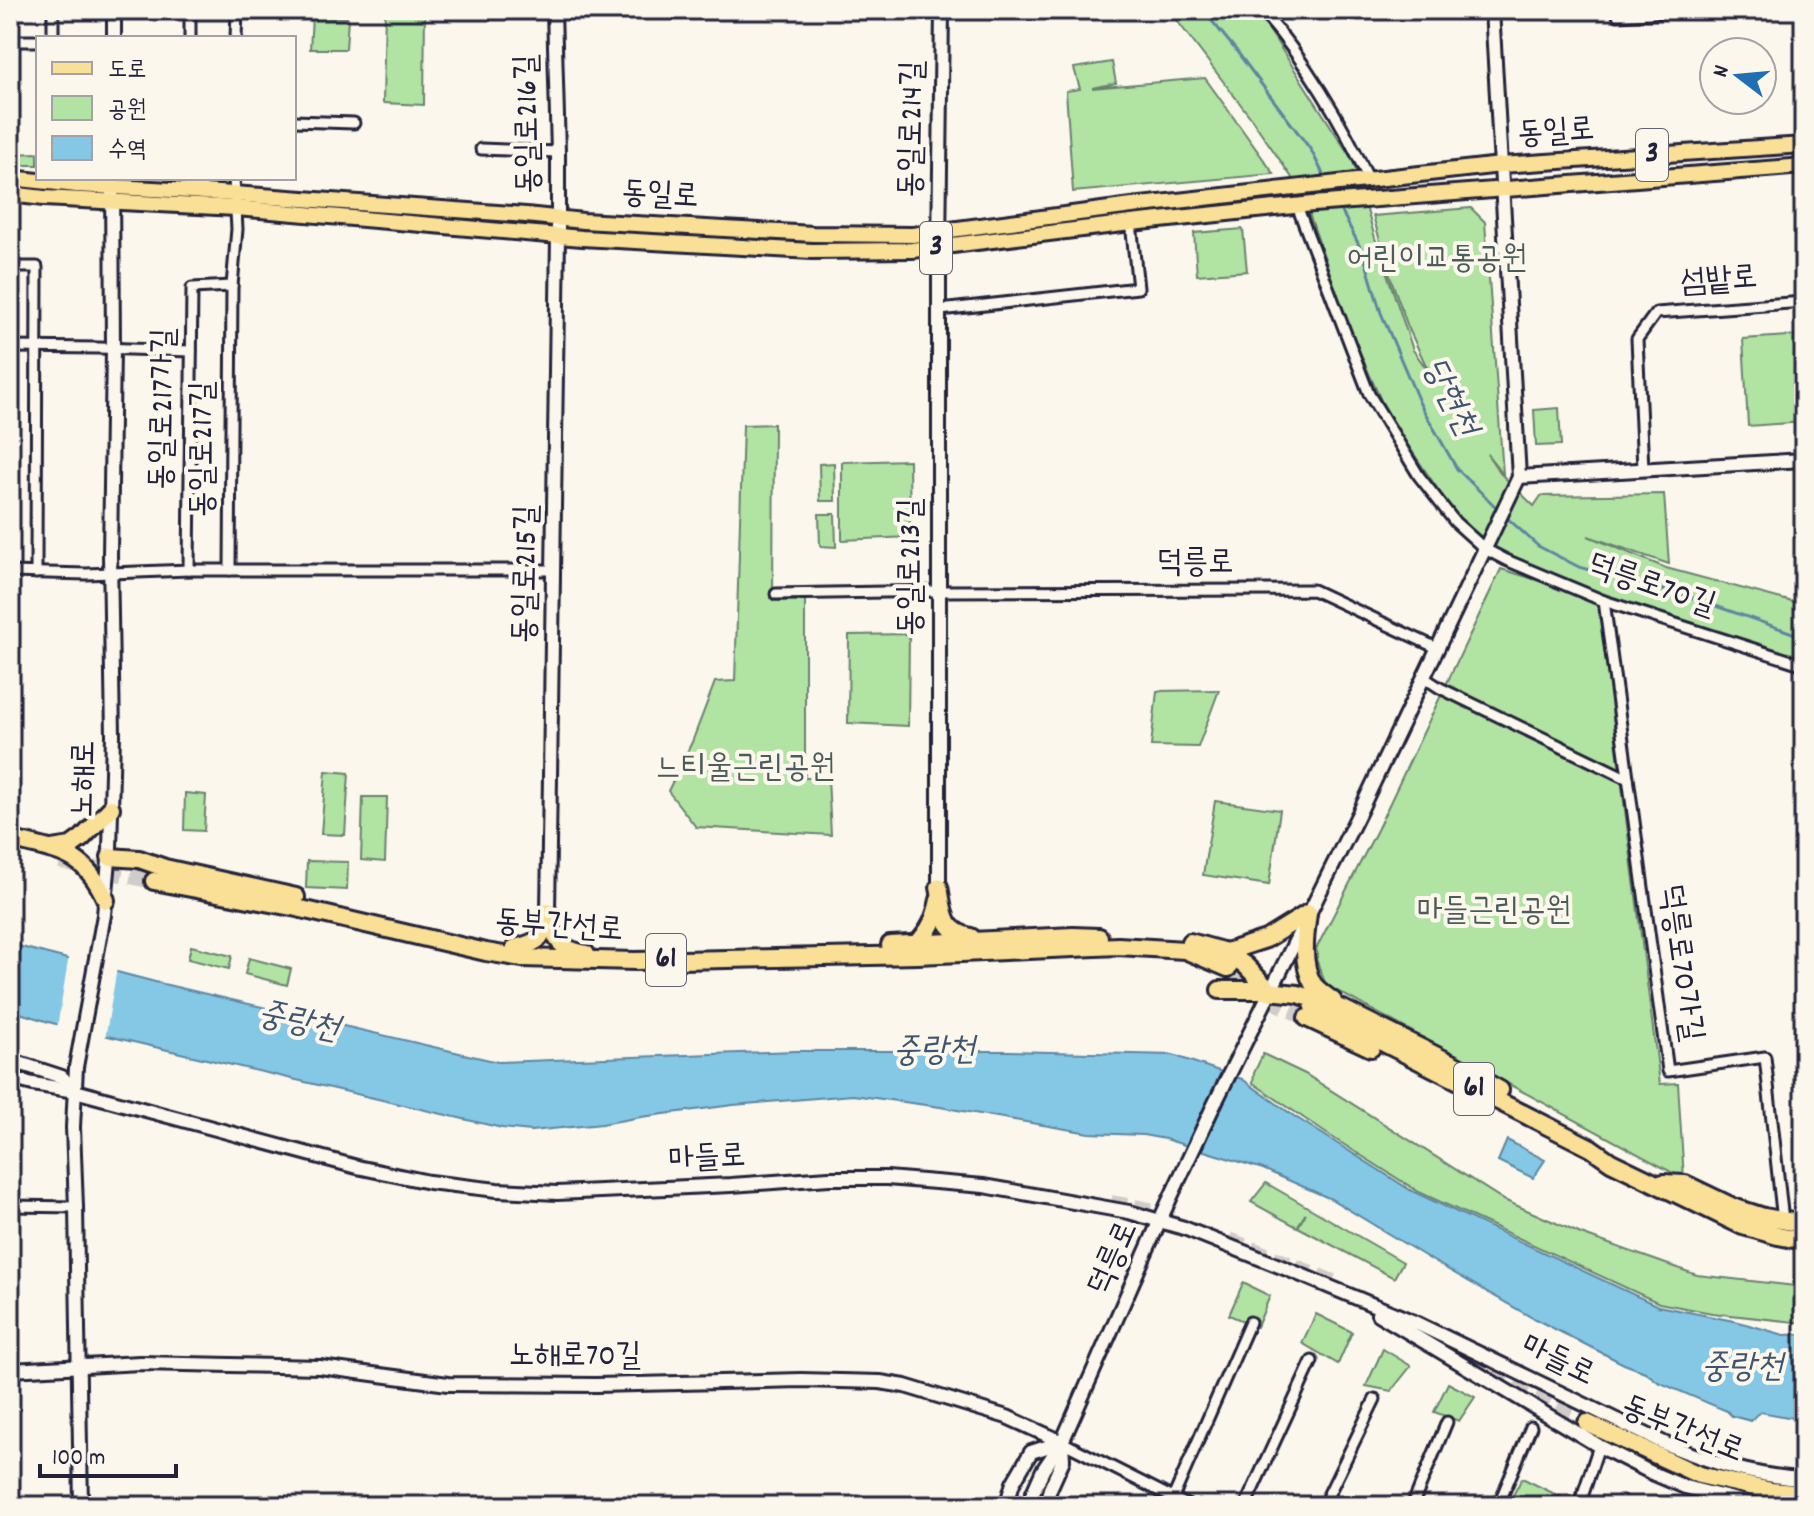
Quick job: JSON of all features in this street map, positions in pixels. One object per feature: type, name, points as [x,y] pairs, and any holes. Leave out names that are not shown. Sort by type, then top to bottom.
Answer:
[{"type":"highway","points":[[54,856],[82,838],[111,808]]},
{"type":"highway","points":[[10,839],[54,856]]},
{"type":"highway","points":[[10,850],[76,859],[98,881],[105,907]]},
{"type":"highway","points":[[110,857],[139,859],[165,868],[470,940],[515,948],[572,951],[619,961]]},
{"type":"highway","name":"동부간선로","points":[[154,881],[297,908],[522,958],[619,961],[918,955],[988,946],[1015,951],[1150,954],[1225,972]]},
{"type":"highway","points":[[917,944],[929,931],[936,914],[940,900],[939,887]]},
{"type":"highway","points":[[939,887],[950,929],[988,946]]},
{"type":"highway","points":[[515,948],[535,943],[541,938],[548,912]]},
{"type":"highway","points":[[548,912],[557,942],[572,951]]},
{"type":"highway","points":[[1225,972],[1266,939],[1308,913]]},
{"type":"highway","points":[[1308,913],[1305,943],[1307,966],[1314,984],[1343,1009]]},
{"type":"highway","points":[[746,957],[796,948],[917,944],[988,946],[1050,937],[1146,936],[1184,941],[1249,990],[1306,996],[1343,1009],[1516,1099],[1581,1144]]},
{"type":"highway","points":[[1050,937],[1106,946]]},
{"type":"highway","name":"동부간선로","points":[[1015,951],[1106,946],[1185,950],[1225,972]]},
{"type":"highway","points":[[1225,972],[1245,965],[1271,992]]},
{"type":"highway","name":"61","points":[[1611,1162],[1581,1144],[1310,1012],[1464,1095],[1743,1226],[1804,1241]]},
{"type":"highway","points":[[1654,1182],[1685,1184],[1733,1207],[1783,1222],[1804,1224]]},
{"type":"highway","name":"동부간선로","points":[[1587,1423],[1699,1475],[1771,1491],[1804,1494]]},
{"type":"main road","points":[[114,10],[114,36]]},
{"type":"main road","name":"동일로216길","points":[[554,10],[558,236]]},
{"type":"main road","name":"동일로214길","points":[[939,248],[942,10]]},
{"type":"main road","points":[[1492,10],[1519,477],[1804,460]]},
{"type":"main road","name":"동일로","points":[[236,201],[526,215],[813,234],[912,235],[1132,206],[1501,165],[1804,145]]},
{"type":"main road","name":"동일로","points":[[10,178],[558,236],[812,251],[939,248],[1131,223],[1367,199],[1804,166]]},
{"type":"main road","name":"동일로","points":[[10,194],[112,188]]},
{"type":"main road","name":"노해로","points":[[81,1506],[73,1127],[76,1067],[105,907],[110,857],[113,735],[110,573],[112,188]]},
{"type":"main road","name":"동일로215길","points":[[548,912],[558,236]]},
{"type":"main road","name":"동일로213길","points":[[939,248],[939,887]]},
{"type":"main road","name":"덕릉로","points":[[1027,1506],[1043,1470],[1062,1442],[1212,1109],[1361,809],[1519,477]]},
{"type":"main road","name":"마들로","points":[[10,1060],[62,1077],[75,1091]]},
{"type":"main road","name":"마들로","points":[[10,1078],[75,1091],[357,1167],[429,1182],[484,1189],[557,1193],[829,1178],[887,1178],[997,1188],[1094,1204],[1160,1220],[1337,1290],[1451,1339],[1703,1459],[1753,1473],[1804,1479]]},
{"type":"main road","name":"마들로","points":[[1337,1290],[1599,1446],[1652,1473],[1685,1487],[1769,1506]]},
{"type":"main road","name":"노해로70길","points":[[10,1370],[140,1363],[320,1367],[448,1384],[880,1382],[905,1386],[1007,1417],[1062,1442]]},
{"type":"main road","points":[[1527,1403],[1523,1395],[1526,1385],[1534,1381],[1543,1383]]},
{"type":"main road","points":[[1006,1506],[1013,1483],[1031,1452],[1062,1442],[1063,1460],[1045,1506]]},
{"type":"street","points":[[53,10],[53,36]]},
{"type":"street","points":[[190,10],[190,36]]},
{"type":"street","points":[[236,36],[237,10]]},
{"type":"street","points":[[1261,10],[1316,84],[1365,180]]},
{"type":"street","points":[[1617,10],[1618,15],[1698,10]]},
{"type":"street","points":[[10,41],[36,41]]},
{"type":"street","points":[[296,121],[354,123]]},
{"type":"street","points":[[481,149],[558,152]]},
{"type":"street","name":"동일로217길","points":[[230,570],[232,286],[237,229],[234,180]]},
{"type":"street","name":"덕릉로70길","points":[[1305,205],[1369,394],[1419,476],[1455,522],[1506,560],[1604,601],[1804,665]]},
{"type":"street","points":[[940,310],[1138,288],[1131,223]]},
{"type":"street","points":[[10,267],[37,267],[36,573]]},
{"type":"street","name":"동일로217가길","points":[[189,570],[192,288],[232,286]]},
{"type":"street","name":"섬밭로","points":[[1643,469],[1637,339],[1656,313],[1804,302]]},
{"type":"street","points":[[10,347],[191,351]]},
{"type":"street","points":[[10,572],[554,570]]},
{"type":"street","name":"덕릉로","points":[[776,594],[1313,590],[1437,648]]},
{"type":"street","name":"덕릉로70가길","points":[[1604,601],[1668,1071],[1765,1057],[1783,1222]]},
{"type":"street","points":[[1423,677],[1628,779]]},
{"type":"street","points":[[10,1206],[76,1207]]},
{"type":"street","points":[[1173,1498],[1250,1322]]},
{"type":"street","points":[[1245,1506],[1312,1361]]},
{"type":"street","points":[[1323,1506],[1375,1399]]},
{"type":"street","points":[[1412,1506],[1447,1422]]},
{"type":"street","points":[[1498,1506],[1531,1427]]},
{"type":"street","points":[[1062,1442],[1189,1506]]},
{"type":"street","points":[[1579,1506],[1599,1446]]},
{"type":"green space","points":[[385,10],[425,10],[424,105],[383,103]]},
{"type":"green space","name":"어린이교통공원","points":[[1169,10],[1252,10],[1266,25],[1353,161],[1413,350],[1429,372],[1408,327],[1373,216],[1471,208],[1485,222],[1503,474],[1487,454],[1500,473],[1534,506],[1541,496],[1664,494],[1669,564],[1588,536],[1666,568],[1804,605],[1804,659],[1606,597],[1497,550],[1456,516],[1388,416],[1351,333],[1301,191],[1251,118]]},
{"type":"green space","points":[[312,17],[348,18],[346,49],[310,49]]},
{"type":"green space","points":[[1112,62],[1116,83],[1092,88],[1205,78],[1274,174],[1073,192],[1066,91],[1080,89],[1074,68]]},
{"type":"green space","points":[[36,153],[36,165],[10,165],[10,154]]},
{"type":"green space","points":[[1243,229],[1247,271],[1197,275],[1194,233]]},
{"type":"green space","points":[[1804,335],[1804,422],[1748,426],[1743,339]]},
{"type":"green space","points":[[1559,408],[1561,445],[1536,446],[1534,410]]},
{"type":"green space","name":"느티울근린공원","points":[[774,424],[773,601],[805,601],[805,778],[828,778],[831,835],[696,827],[668,791],[692,742],[715,682],[735,681],[743,425]]},
{"type":"green space","points":[[909,460],[910,537],[842,540],[842,462]]},
{"type":"green space","points":[[834,463],[835,501],[820,501],[819,464]]},
{"type":"green space","points":[[819,514],[835,514],[836,547],[820,546]]},
{"type":"green space","name":"마들근린공원","points":[[1501,569],[1598,599],[1660,1084],[1678,1083],[1684,1179],[1326,985],[1316,959],[1316,949],[1377,830]]},
{"type":"green space","points":[[909,634],[908,726],[848,723],[849,635]]},
{"type":"green space","points":[[1219,690],[1198,747],[1151,746],[1157,691]]},
{"type":"green space","points":[[326,771],[349,773],[345,835],[321,834]]},
{"type":"green space","points":[[185,793],[206,795],[204,831],[184,830]]},
{"type":"green space","points":[[363,797],[387,797],[385,862],[361,860]]},
{"type":"green space","points":[[1215,801],[1280,810],[1269,885],[1203,875]]},
{"type":"green space","points":[[307,861],[348,862],[347,890],[306,888]]},
{"type":"green space","points":[[191,946],[232,956],[229,969],[188,959]]},
{"type":"green space","points":[[249,958],[291,969],[287,985],[245,974]]},
{"type":"green space","points":[[1263,1054],[1305,1074],[1504,1200],[1581,1234],[1697,1275],[1804,1287],[1804,1323],[1712,1313],[1659,1303],[1419,1192],[1253,1083]]},
{"type":"green space","points":[[1266,1183],[1403,1262],[1394,1278],[1298,1227],[1306,1213],[1297,1227],[1251,1202]]},
{"type":"green space","points":[[1243,1283],[1270,1296],[1257,1327],[1229,1315]]},
{"type":"green space","points":[[1316,1314],[1352,1332],[1338,1364],[1302,1343]]},
{"type":"green space","points":[[1383,1349],[1411,1366],[1391,1391],[1366,1386]]},
{"type":"green space","points":[[1448,1383],[1475,1397],[1459,1421],[1434,1412]]},
{"type":"green space","points":[[1522,1478],[1561,1497],[1558,1506],[1524,1506],[1511,1499]]},
{"type":"water","name":"중랑천","points":[[10,944],[159,983],[498,1062],[796,1051],[1173,1055],[1242,1079],[1412,1191],[1658,1306],[1739,1322],[1784,1335],[1804,1334],[1804,1420],[1761,1412],[1751,1421],[1732,1416],[1531,1317],[1331,1199],[1263,1169],[1165,1139],[1089,1133],[853,1095],[733,1105],[531,1131],[502,1128],[52,1023],[10,1010]]},
{"type":"water","points":[[1507,1140],[1545,1160],[1533,1178],[1498,1161]]},
{"type":"pier","points":[[69,955],[117,968],[105,1039],[57,1028]]},
{"type":"waterway","name":"당현천","points":[[1203,10],[1311,150],[1325,178]]},
{"type":"waterway","name":"당현천","points":[[1339,206],[1363,253],[1381,313],[1420,404],[1457,469],[1500,511]]},
{"type":"waterway","name":"당현천","points":[[1505,516],[1538,546],[1579,567],[1693,598],[1804,637]]},
{"type":"tunnel","points":[[60,861],[154,881]]},
{"type":"tunnel","points":[[1227,978],[1307,1018]]},
{"type":"tunnel","points":[[10,1071],[63,1085]]},
{"type":"tunnel","points":[[1111,1203],[1150,1210],[1178,1221]]},
{"type":"tunnel","points":[[1229,1240],[1338,1284]]},
{"type":"tunnel","points":[[1410,1325],[1587,1423]]}]
